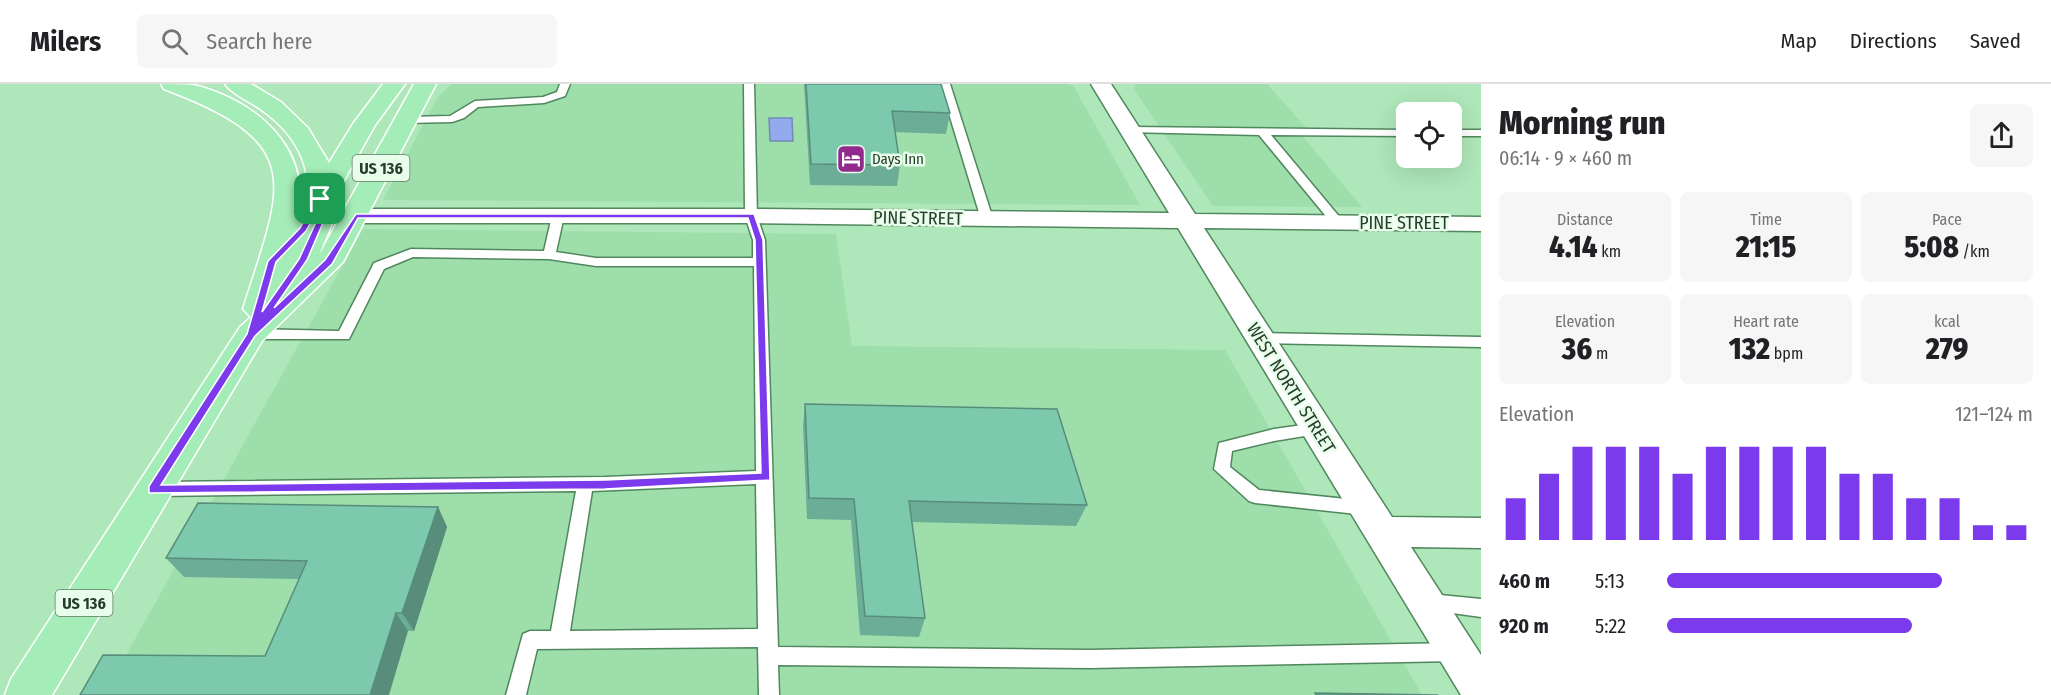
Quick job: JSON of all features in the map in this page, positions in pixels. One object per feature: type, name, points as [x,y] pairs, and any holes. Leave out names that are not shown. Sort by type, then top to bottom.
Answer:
[{"type":"main road","points":[[172,84],[242,112],[265,133],[285,158],[289,194],[272,261]]},
{"type":"main road","points":[[236,84],[273,108],[300,133],[318,165],[321,218],[303,260],[252,334]]},
{"type":"main road","name":"US 136","points":[[252,334],[272,261],[303,229],[364,124],[394,84]]},
{"type":"main road","name":"US 136","points":[[27,695],[153,489],[252,334],[329,262],[356,216],[425,84]]},
{"type":"street","name":"WEST NORTH STREET","points":[[1101,84],[1481,691]]},
{"type":"street","name":"PINE STREET","points":[[356,216],[751,216],[1481,224]]},
{"type":"street","points":[[1374,520],[1481,533]]},
{"type":"lane","points":[[406,120],[452,120],[466,115],[475,104],[544,100],[561,94],[565,84]]},
{"type":"lane","points":[[749,84],[751,216],[759,240],[760,262],[769,695]]},
{"type":"lane","points":[[945,84],[987,219]]},
{"type":"lane","points":[[1130,130],[1396,133]]},
{"type":"lane","points":[[1262,131],[1338,223]]},
{"type":"lane","points":[[1462,133],[1481,133]]},
{"type":"lane","points":[[549,255],[558,216]]},
{"type":"lane","points":[[252,334],[344,336],[379,266],[411,253],[549,255],[596,262],[760,262]]},
{"type":"lane","points":[[1260,338],[1481,342]]},
{"type":"lane","points":[[1317,429],[1274,435],[1225,447],[1222,469],[1255,496],[1374,520]]},
{"type":"lane","points":[[153,489],[585,484],[766,477]]},
{"type":"lane","points":[[559,640],[585,484]]},
{"type":"lane","points":[[1425,602],[1481,608]]},
{"type":"lane","points":[[516,695],[530,640],[1090,659],[1456,652]]},
{"type":"shaded area","points":[[452,84],[1069,84],[1074,87],[1140,205],[383,200],[438,97]]},
{"type":"shaded area","points":[[1135,84],[1267,84],[1310,132],[1299,132],[1362,207],[1213,206],[1134,89]]},
{"type":"shaded area","points":[[363,229],[836,234],[852,346],[1225,350],[1422,695],[104,695]]},
{"type":"water","points":[[769,118],[792,118],[793,141],[770,141]]},
{"type":"building","name":"Days Inn","points":[[806,84],[941,84],[950,113],[892,111],[900,165],[811,164]]},
{"type":"building","points":[[805,404],[1057,409],[1087,505],[909,501],[925,618],[865,616],[854,499],[809,498]]},
{"type":"building","points":[[198,503],[438,507],[402,613],[396,613],[370,695],[80,695],[103,655],[265,656],[307,561],[166,558]]},
{"type":"building","points":[[1315,693],[1438,695],[1316,695]]},
{"type":"place","name":"Days Inn","points":[[851,159]]},
{"type":"route","points":[[320,199],[303,229],[272,261],[252,334],[153,489],[605,484],[766,477],[759,240],[751,216],[356,216],[329,262],[252,334],[303,260],[321,218],[320,199]]}]
